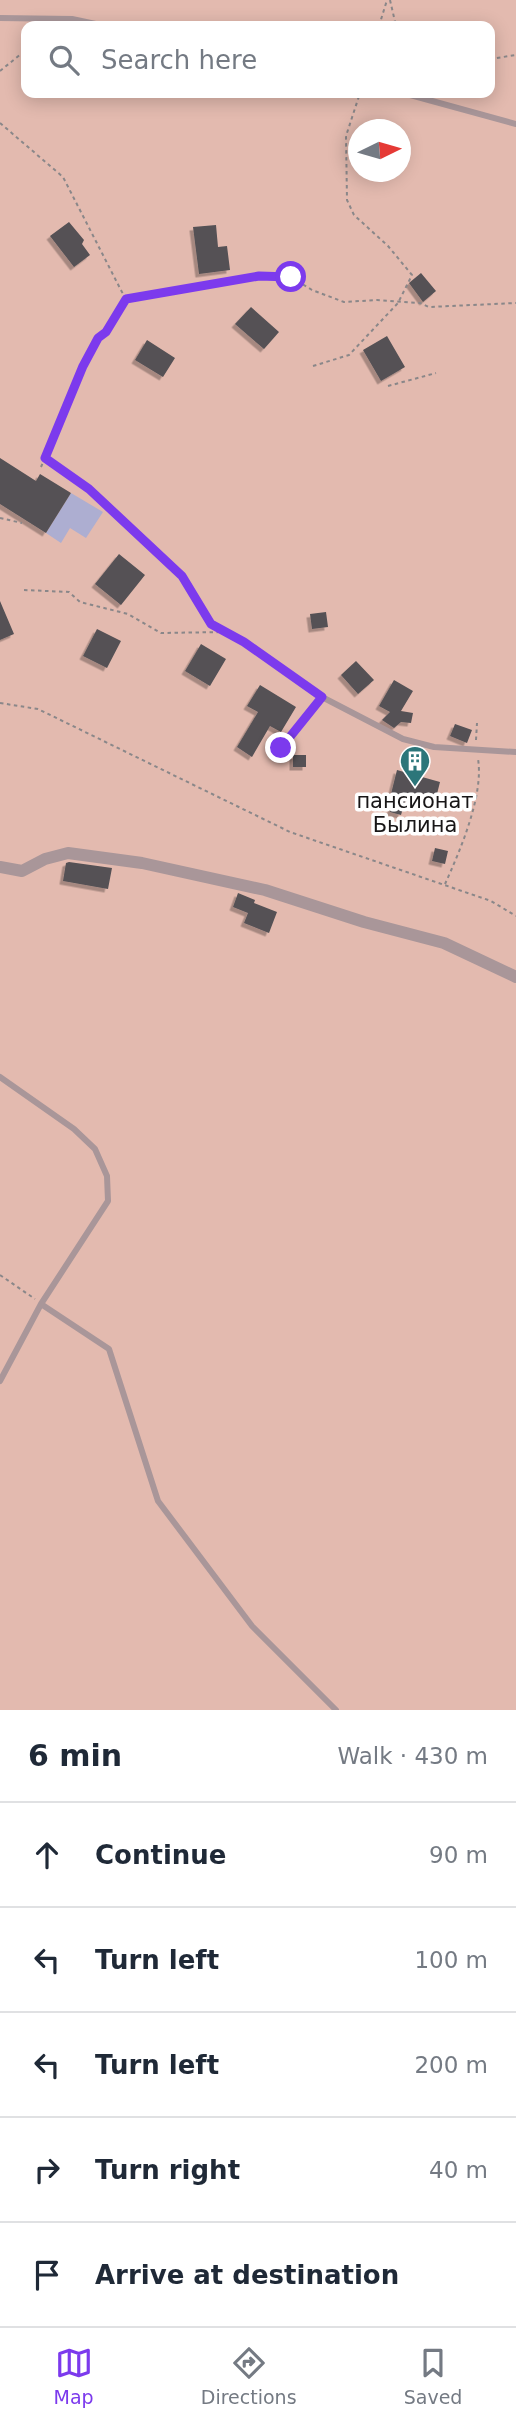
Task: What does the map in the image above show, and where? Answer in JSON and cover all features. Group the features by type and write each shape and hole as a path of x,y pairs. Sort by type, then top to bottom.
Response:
{"street":[{"path":"0,867 22,871 45,859 68,853 142,863 265,890 365,922 444,943 516,977"}],"lane":[{"path":"0,18 81,21"},
{"path":"421,98 516,124"},
{"path":"281,748 322,697 403,739 434,747 516,752"},
{"path":"0,1077 74,1129 95,1149 107,1176 108,1201 41,1304 0,1381"},
{"path":"41,1304 109,1349 158,1501 252,1626 336,1710"}],"path":[{"path":"381,21 389,0"},
{"path":"389,0 395,21"},
{"path":"0,71 21,54"},
{"path":"495,57 516,55"},
{"path":"313,366 349,355 398,303 412,275 388,246 354,215 347,200 346,136 358,98"},
{"path":"0,123 63,177 126,299"},
{"path":"41,467 83,366 98,338 106,332 126,299 259,276 291,277 312,290 344,302 377,300 420,303 429,307 516,303"},
{"path":"388,386 436,373"},
{"path":"45,458 89,489 182,576 211,624 299,679 322,697"},
{"path":"0,518 22,523"},
{"path":"24,590 69,592 80,602 128,614 161,633 226,632"},
{"path":"0,703 38,709 290,832 491,901 516,916"},
{"path":"444,885 454,864 471,811 480,772 476,750 477,723"},
{"path":"0,1275 41,1304"}],"shaded area":[{"path":"0,0 516,0 516,1710 0,1710"}],"water":[{"path":"71,493 103,512 86,538 70,528 61,543 46,533"}],"building":[{"path":"69,222 84,240 82,244 90,255 74,267 50,236"},
{"path":"216,225 218,247 227,246 230,270 199,274 193,227"},
{"path":"421,273 436,291 423,302 409,283"},
{"path":"251,307 279,332 264,349 235,324"},
{"path":"387,336 405,367 381,381 363,350"},
{"path":"147,340 175,358 163,377 135,360"},
{"path":"0,458 36,481 40,474 71,493 46,533 0,504"},
{"path":"119,554 145,575 121,605 95,584"},
{"path":"0,601 14,634 0,640"},
{"path":"326,612 328,627 312,629 310,614"},
{"path":"97,629 121,641 107,668 83,656"},
{"path":"201,644 226,659 210,686 185,671"},
{"path":"356,661 374,680 358,694 341,675"},
{"path":"394,680 413,691 401,711 413,713 411,723 401,722 394,728 382,720 390,712 379,706"},
{"path":"260,685 296,707 281,732 270,726 252,757 237,747 258,712 247,706"},
{"path":"455,724 472,730 467,743 450,736"},
{"path":"293,755 306,755 306,767 293,767"},
{"name":"пансионат Былина","path":"397,770 440,782 434,806 406,798 401,815 390,812 395,796 391,794"},
{"path":"435,848 448,851 445,864 432,861"},
{"path":"66,863 112,868 108,889 63,881"},
{"path":"238,893 277,912 269,933 244,923 248,913 233,907"}],"place":[{"name":"пансионат Былина","path":"415,788"}],"route":[{"path":"281,748 322,697 244,642 211,624 182,576 89,489 45,458 83,366 98,338 106,332 126,299 259,276 291,277"}]}
